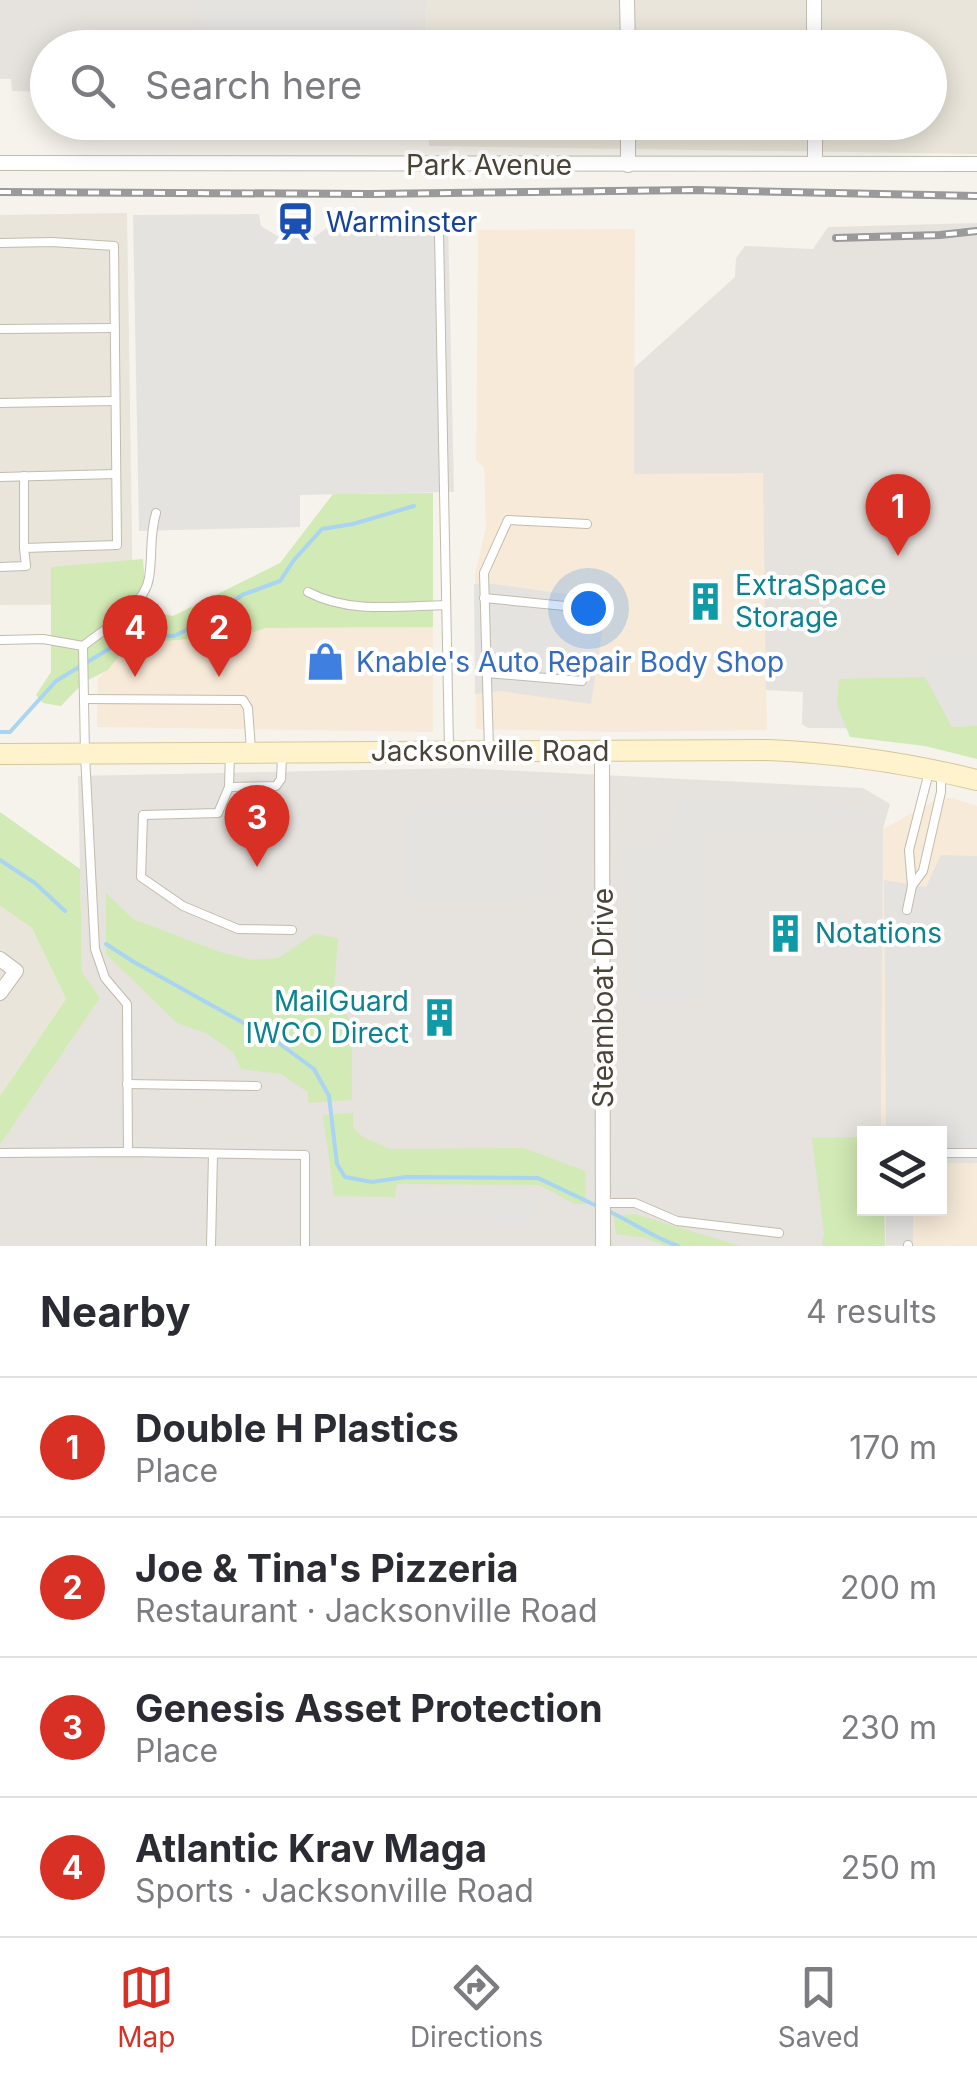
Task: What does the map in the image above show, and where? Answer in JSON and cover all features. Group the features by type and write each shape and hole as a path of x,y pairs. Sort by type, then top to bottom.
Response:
{"main road":[{"name":"Jacksonville Road","path":"0,754 768,750 836,753 977,780"}],"street":[{"path":"627,0 628,30"},
{"path":"814,0 814,30"},
{"path":"628,140 628,164"},
{"path":"815,140 815,163"},
{"name":"Park Avenue","path":"0,164 977,164"},
{"name":"Steamboat Drive","path":"602,751 602,1246"},
{"path":"0,959 16,971 0,992"}],"lane":[{"path":"439,232 449,751"},
{"path":"0,243 114,246 117,545 24,548"},
{"path":"0,329 114,328"},
{"path":"0,403 116,401"},
{"path":"0,477 116,474"},
{"path":"0,568 26,566 24,476"},
{"path":"0,640 43,639 83,646 138,602 147,589 150,534 156,513"},
{"path":"489,751 484,573 508,520 587,524"},
{"path":"308,592 349,606 446,605"},
{"path":"484,598 565,606"},
{"path":"83,646 95,949 106,978 127,1004 128,1152"},
{"path":"486,673 582,680"},
{"path":"84,700 243,700 248,708 240,753 218,813 143,815 141,877 183,906 238,929 292,930"},
{"path":"229,787 276,786 281,779 282,752"},
{"path":"907,910 912,886 909,850 936,771"},
{"path":"912,886 923,871 941,792 936,771"},
{"path":"128,1084 256,1086"},
{"path":"947,1153 977,1154"},
{"path":"0,1154 305,1155 306,1246"},
{"path":"211,1246 212,1154"},
{"path":"603,1203 635,1203 677,1222 778,1233"}],"shaded area":[{"path":"0,0 427,0 426,30 30,30 30,92 12,91 11,79 0,79"},
{"path":"143,0 402,0 402,30 197,30 198,1"},
{"path":"427,0 977,0 977,154 429,146 429,140 947,140 947,30 426,30"},
{"path":"127,213 133,604 0,605 0,215"},
{"path":"259,214 261,226 279,237 312,239 328,227 329,215 448,216 454,492 300,495 300,527 139,531 133,215"},
{"path":"977,223 977,729 808,728 802,724 803,692 766,690 763,473 634,474 634,368 735,277 736,258 745,246 813,249 828,227"},
{"path":"635,229 634,473 763,472 767,730 476,729 475,575 486,527 484,468 476,460 478,230"},
{"path":"474,584 607,600 591,704 500,691 475,694"},
{"path":"433,627 433,732 97,727 98,679 121,653 150,642 245,635 266,628"},
{"path":"977,651 977,726 952,727 925,677 924,652"},
{"path":"462,768 863,788 890,804 883,829 881,1126 857,1126 857,1216 884,1216 885,1246 0,1246 0,1145 100,998 82,972 78,776"},
{"path":"819,796 822,807 881,812 876,830 703,831 706,998 634,999 634,895 621,872 621,843 657,846 677,811 677,798"},
{"path":"940,798 977,806 977,1246 885,1246 884,1216 947,1216 947,1126 881,1126 883,829"},
{"path":"408,805 556,805 557,900 408,902"},
{"path":"941,855 977,856 977,1163 947,1163 947,1126 886,1126 884,880 926,887"},
{"path":"0,906 32,928 66,999 0,1096"},
{"path":"395,1197 534,1197 534,1223 495,1223 494,1229 395,1229"},
{"path":"886,1216 913,1216 913,1246 886,1245"}],"green space":[{"path":"433,493 433,627 266,628 245,635 150,642 121,653 108,670 84,682 61,706 43,703 36,695 51,672 51,567 143,559 147,610 173,616 280,563 333,494"},
{"path":"925,677 952,726 977,726 977,759 925,746 850,737 837,705 839,679"},
{"path":"0,812 80,869 82,972 100,998 0,1145 0,1096 66,999 32,928 0,906"},
{"path":"106,893 133,919 252,960 278,958 314,934 338,938 334,988 352,1027 352,1100 308,1103 308,1092 281,1074 241,1069 233,1052 206,1033 177,1023 106,954"},
{"path":"353,1113 353,1128 363,1137 391,1149 524,1148 585,1171 586,1204 575,1204 539,1185 397,1184 395,1197 334,1196 323,1115"},
{"path":"857,1137 857,1216 884,1216 885,1246 822,1246 824,1233 812,1138"},
{"path":"635,1214 740,1246 666,1246 616,1234 614,1216"}],"waterway":[{"path":"0,732 10,732 56,681 132,635 174,636 205,621 242,595 280,581 322,529 414,506"},
{"path":"0,860 35,883 65,911"},
{"path":"106,944 276,1041 314,1069 329,1096 337,1164 345,1177 372,1182 406,1177 538,1178 597,1206"},
{"path":"606,1210 678,1246"}],"railway":[{"path":"0,192 370,194 695,190 977,196"},
{"path":"836,238 977,231"}],"place":[{"name":"Warminster","path":"296,222"},
{"name":"Double H Plastics","path":"898,556"},
{"name":"ExtraSpace Storage","path":"705,601"},
{"name":"Knable's Auto Repair Body Shop","path":"326,662"},
{"name":"Atlantic Krav Maga","path":"135,677"},
{"name":"Joe & Tina's Pizzeria","path":"219,677"},
{"name":"Genesis Asset Protection","path":"257,867"},
{"name":"Notations","path":"785,933"},
{"name":"MailGuard IWCO Direct","path":"439,1017"}]}
